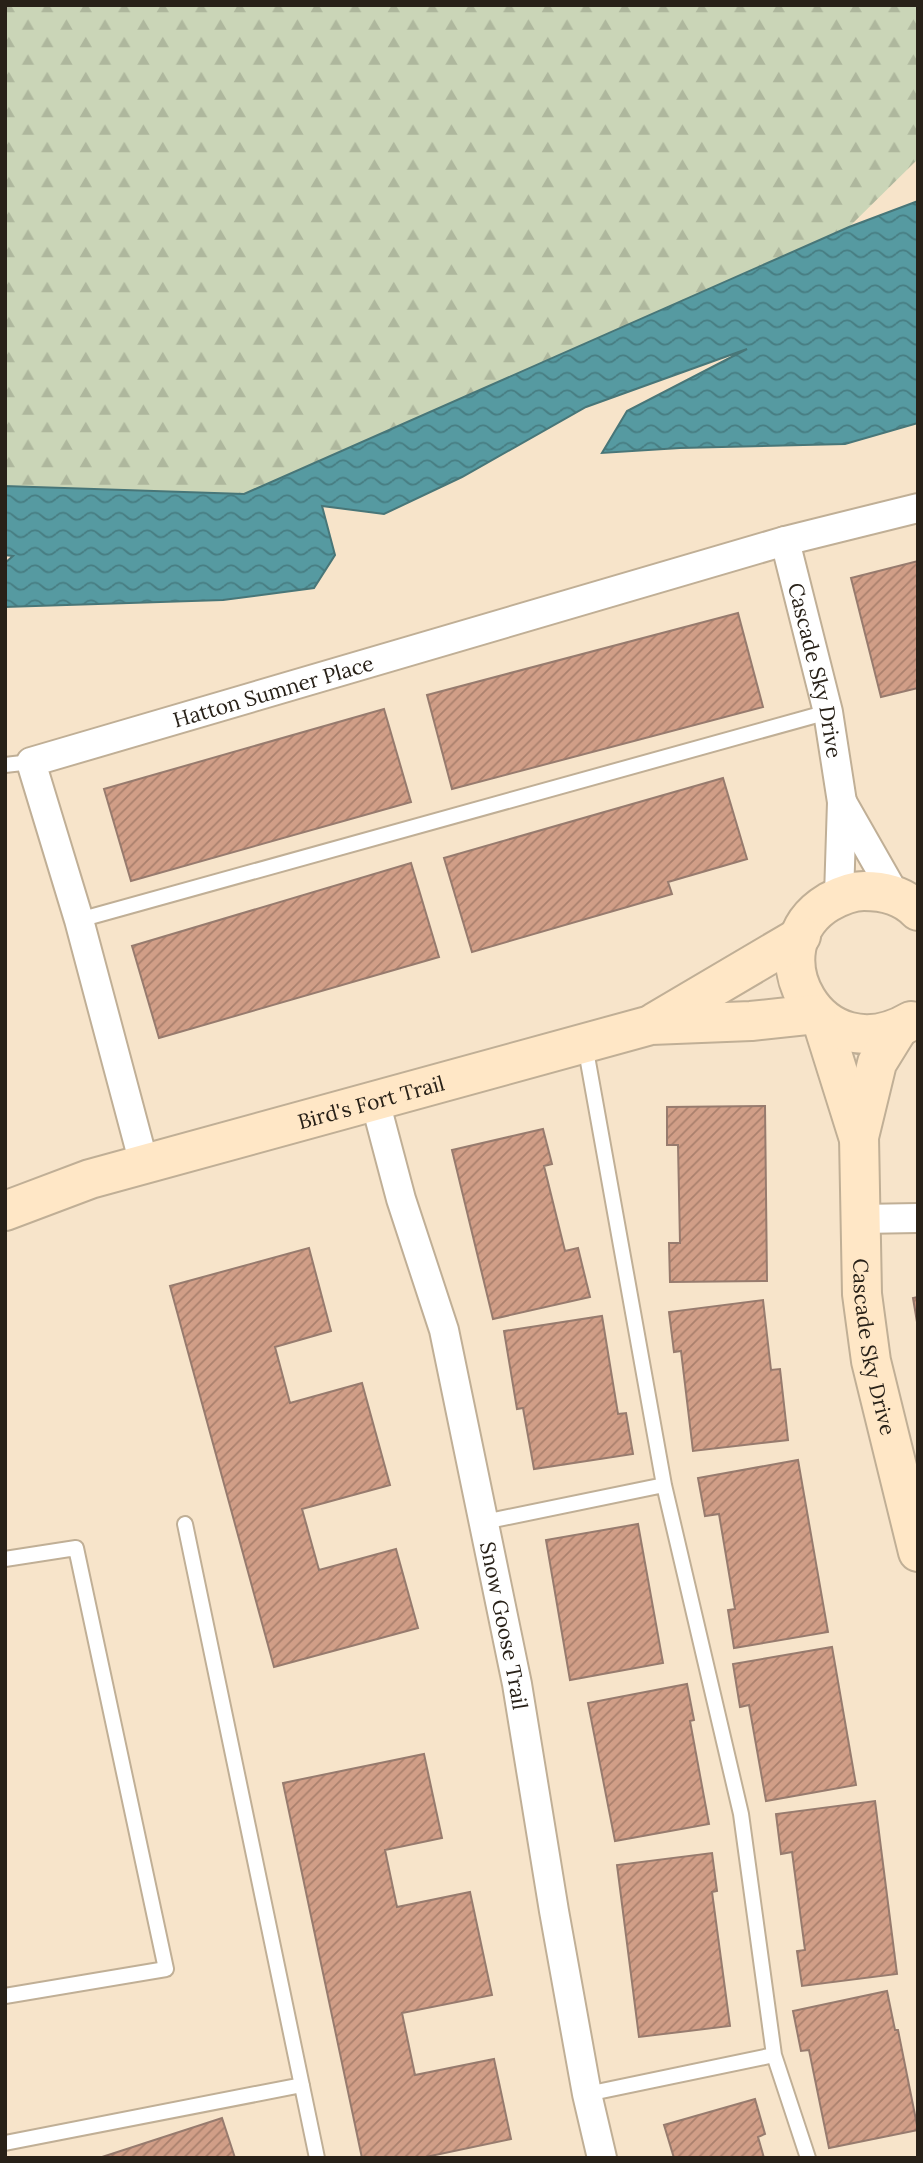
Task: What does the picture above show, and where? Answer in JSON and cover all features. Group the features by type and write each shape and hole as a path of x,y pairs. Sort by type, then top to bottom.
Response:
{"street":[{"name":"Hatton Sumner Place","path":"144,1164 79,920 18,764 785,541 918,508"},
{"name":"Cascade Sky Drive","path":"785,541 828,712 842,802 839,896"},
{"name":"Cascade Sky Drive","path":"842,802 911,905"},
{"path":"801,936 810,919 823,906 839,896 857,891 876,891 911,905"},
{"name":"Cascade Sky Drive","path":"801,936 795,956 797,977 804,997 819,1016 859,1137"},
{"name":"Bird's Fort Trail","path":"650,1025 801,936"},
{"path":"819,1016 838,1029 858,1034 878,1034 908,1022"},
{"name":"Bird's Fort Trail","path":"5,1211 90,1179 650,1025 819,1016"},
{"name":"Cascade Sky Drive","path":"908,1022 877,1063 859,1137 860,1219 862,1294 871,1361 918,1552"},
{"name":"Snow Goose Trail","path":"375,1101 401,1199 444,1330 517,1684 587,2094 602,2158"},
{"name":"Bird's Fort Trail","path":"5,1184 90,1179"},
{"path":"860,1219 918,1218"}],"lane":[{"path":"79,920 828,712"},
{"path":"584,1044 664,1485 741,1814 774,2055 808,2158"},
{"path":"484,1522 664,1485"},
{"path":"185,1524 317,2158"},
{"path":"5,1559 76,1548 166,1969 5,1996"},
{"path":"587,2094 774,2055"},
{"path":"5,2143 302,2085"}],"green space":[{"path":"5,5 918,5 918,159 849,227 503,387 244,494 5,486"}],"water":[{"path":"918,201 918,423 845,444 680,448 602,453 627,411 747,349 586,407 462,477 384,514 322,506 335,555 314,588 223,600 5,607 5,563 13,556 5,555 5,486 244,494 849,227"}],"building":[{"path":"918,561 918,688 881,697 851,578"},
{"path":"738,613 763,707 452,789 427,695"},
{"path":"384,709 411,802 131,881 104,789"},
{"path":"723,778 747,859 668,882 672,894 472,952 444,858"},
{"path":"411,863 439,957 159,1038 132,946"},
{"path":"765,1106 767,1281 670,1282 669,1243 680,1243 678,1145 667,1145 667,1107"},
{"path":"543,1129 552,1164 544,1166 565,1251 578,1248 590,1297 493,1319 452,1150"},
{"path":"309,1248 331,1331 275,1347 290,1403 362,1383 390,1485 302,1509 319,1570 396,1549 418,1628 274,1667 170,1286"},
{"path":"918,1297 918,1322 917,1322 913,1298"},
{"path":"763,1300 771,1370 780,1369 788,1440 693,1451 681,1351 674,1352 669,1312"},
{"path":"602,1316 618,1414 626,1413 633,1454 534,1469 523,1408 517,1409 504,1331"},
{"path":"798,1460 828,1632 734,1648 728,1610 735,1609 719,1514 705,1516 698,1478"},
{"path":"638,1524 663,1663 570,1680 546,1540"},
{"path":"832,1647 856,1785 766,1801 749,1705 740,1707 733,1664"},
{"path":"687,1684 694,1720 690,1721 709,1824 615,1841 588,1703"},
{"path":"424,1754 442,1838 385,1850 397,1907 470,1892 492,1995 402,2013 415,2075 494,2059 511,2139 421,2158 362,2158 283,1783"},
{"path":"875,1801 897,1974 802,1986 797,1951 805,1950 792,1852 781,1854 776,1814"},
{"path":"712,1853 717,1891 712,1892 730,2026 639,2037 617,1865"},
{"path":"887,1991 895,2030 898,2030 918,2130 829,2148 809,2050 801,2051 793,2011"},
{"path":"755,2099 765,2134 758,2137 764,2158 674,2158 664,2125"},
{"path":"222,2118 235,2158 99,2158"}]}
